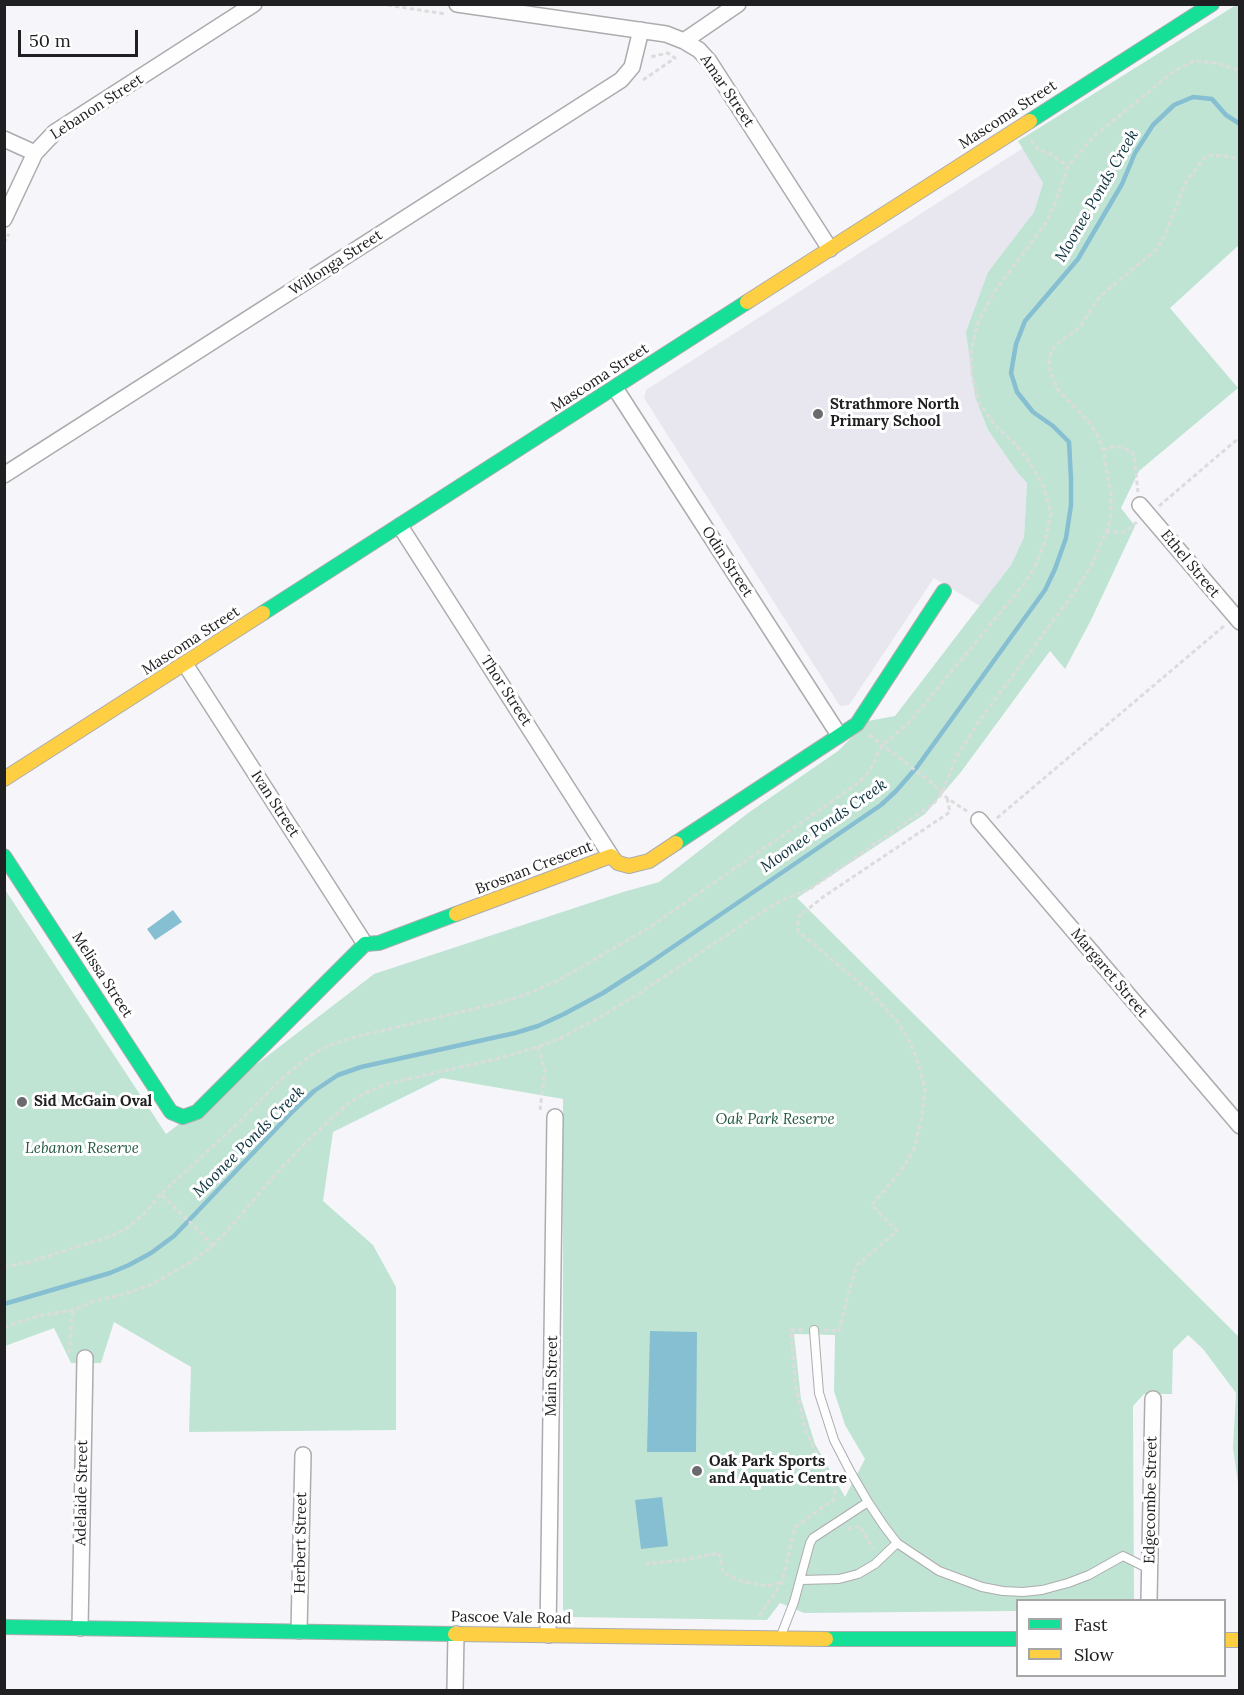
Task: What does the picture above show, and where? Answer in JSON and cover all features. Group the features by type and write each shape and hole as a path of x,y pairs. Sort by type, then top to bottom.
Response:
{"main road":[{"name":"Mascoma Street","path":"4,779 1212,4"},
{"name":"Brosnan Crescent","path":"365,944 379,943 611,856 618,863 629,866 649,861 857,724 944,591"},
{"name":"Melissa Street","path":"4,856 171,1112 183,1117 197,1112 365,944"},
{"name":"Pascoe Vale Road","path":"4,1627 780,1639 1016,1639"}],"street":[{"name":"Lebanon Street","path":"7,226 35,153 55,132 254,4"},
{"path":"684,41 738,4"},
{"name":"Amar Street","path":"454,9 666,34 699,50 709,61 830,249"},
{"name":"Willonga Street","path":"4,476 621,80 632,67 641,30"},
{"path":"4,139 35,153"},
{"name":"Odin Street","path":"615,388 839,735"},
{"name":"Ethel Street","path":"1144,510 1239,622"},
{"name":"Thor Street","path":"400,526 611,856"},
{"name":"Ivan Street","path":"185,664 365,944"},
{"name":"Margaret Street","path":"983,824 1239,1126"},
{"name":"Main Street","path":"548,1635 555,1117"},
{"name":"Adelaide Street","path":"80,1628 85,1358"},
{"name":"Edgecombe Street","path":"1149,1599 1153,1399"},
{"name":"Herbert Street","path":"298,1631 303,1455"},
{"path":"455,1690 456,1634"}],"lane":[{"path":"814,1330 819,1394 827,1422 850,1471 868,1502 897,1543 939,1570 982,1587 1003,1590 1023,1592 1042,1590 1068,1583 1089,1575 1123,1556 1149,1569"},
{"path":"780,1639 813,1538 868,1502"},
{"path":"801,1580 839,1579 858,1574 875,1564 897,1543"}],"path":[{"path":"380,4 454,9"},
{"path":"1022,126 1038,149 1068,166"},
{"path":"4,1327 125,1294 150,1285 191,1262 227,1231 305,1143 350,1102 367,1092 394,1082 448,1071 538,1047 561,1038 600,1017 782,900 810,889 934,803 942,793 956,758 977,724 1090,568 1106,532 1111,514 1112,495 1103,450 1089,422 1058,390 1050,371 1051,352 1054,346 1080,327 1100,296 1156,250 1166,235 1186,182 1203,159 1212,155 1239,159"},
{"path":"4,243 7,226"},
{"path":"1106,532 1125,532 1144,510 1239,437"},
{"path":"1103,450 1115,446 1131,451 1134,456 1144,510"},
{"path":"857,724 932,783 947,798 983,824 1224,626"},
{"path":"759,1616 782,1582 795,1527 834,1499 836,1491 805,1430 795,1381 791,1330 839,1331 857,1265 897,1231 872,1205 903,1168 915,1147 925,1089 918,1062 908,1038 897,1021 869,991 798,931 798,918 823,897 950,812 947,798"},
{"path":"538,1047 545,1071 540,1110"},
{"path":"4,1267 66,1251 111,1236 126,1229 146,1212 161,1194"},
{"path":"167,1200 212,1246"},
{"path":"69,1354 73,1310"},
{"path":"834,1499 850,1529 860,1526 874,1549 866,1555 875,1564"},
{"path":"645,1564 719,1553 723,1574 744,1582 768,1586 782,1582"}],"shaded area":[{"name":"Strathmore North Primary School","path":"1023,148 1043,183 1034,212 988,272 975,397 988,430 1027,483 1024,537 1011,565 980,606 934,578 849,705 840,706 644,398 646,390"}],"green space":[{"path":"1239,5 1239,245 1170,308 1238,388 1139,471 1121,508 1135,526 1091,620 1065,669 1050,651 961,772 925,814 797,898 1239,1337 1239,1490 1233,1448 1236,1393 1203,1349 1188,1335 1173,1350 1172,1394 1144,1394 1133,1406 1134,1599 1016,1599 1016,1611 804,1613 780,1603 767,1620 568,1617 563,1609 563,1099 442,1078 333,1132 323,1201 373,1245 396,1287 396,1430 189,1432 191,1367 114,1322 101,1363 71,1363 54,1328 5,1346 4,888 166,1134 374,974 659,882 748,813 838,751 868,721 895,716 1011,565 1024,537 1027,483 988,430 975,397 966,332 988,272 1034,212 1043,183 1018,141","holes":["794,1334 835,1335 834,1391 845,1425 865,1459 845,1497 815,1444 801,1399"]}],"water":[{"path":"173,910 182,922 155,940 147,929"},
{"path":"650,1331 697,1332 696,1452 647,1452"},
{"path":"662,1497 668,1546 641,1549 635,1500"}],"waterway":[{"name":"Moonee Ponds Creek","path":"4,1304 110,1273 151,1253 174,1236 314,1091 338,1075 361,1067 515,1033 564,1014 603,993 645,966 881,805 896,791 917,767 1045,590 1066,538 1071,505 1069,442 1053,426 1033,412 1017,392 1011,373 1016,344 1025,321 1078,259 1122,184 1135,153 1153,125 1174,105 1193,97 1212,99 1226,115 1240,124"}],"traffic: fast":[{"path":"1030,121 1212,4"},
{"path":"263,613 747,302"},
{"path":"676,843 857,724 944,591"},
{"path":"4,856 171,1112 183,1117 197,1112 365,944 379,943 456,914"},
{"path":"4,1627 455,1634"},
{"path":"826,1639 1016,1639"}],"traffic: slow":[{"path":"747,302 1030,121"},
{"path":"4,779 263,613"},
{"path":"456,914 611,856 618,863 629,866 649,861 676,843"},
{"path":"455,1634 826,1639"},
{"path":"1226,1640 1240,1640"}],"place":[{"name":"Strathmore North Primary School","path":"818,414"},
{"name":"Sid McGain Oval","path":"22,1102"},
{"name":"Oak Park Sports and Aquatic Centre","path":"697,1471"}],"park label":[{"name":"Oak Park Reserve","path":"775,1120"},
{"name":"Lebanon Reserve","path":"82,1149"}]}
